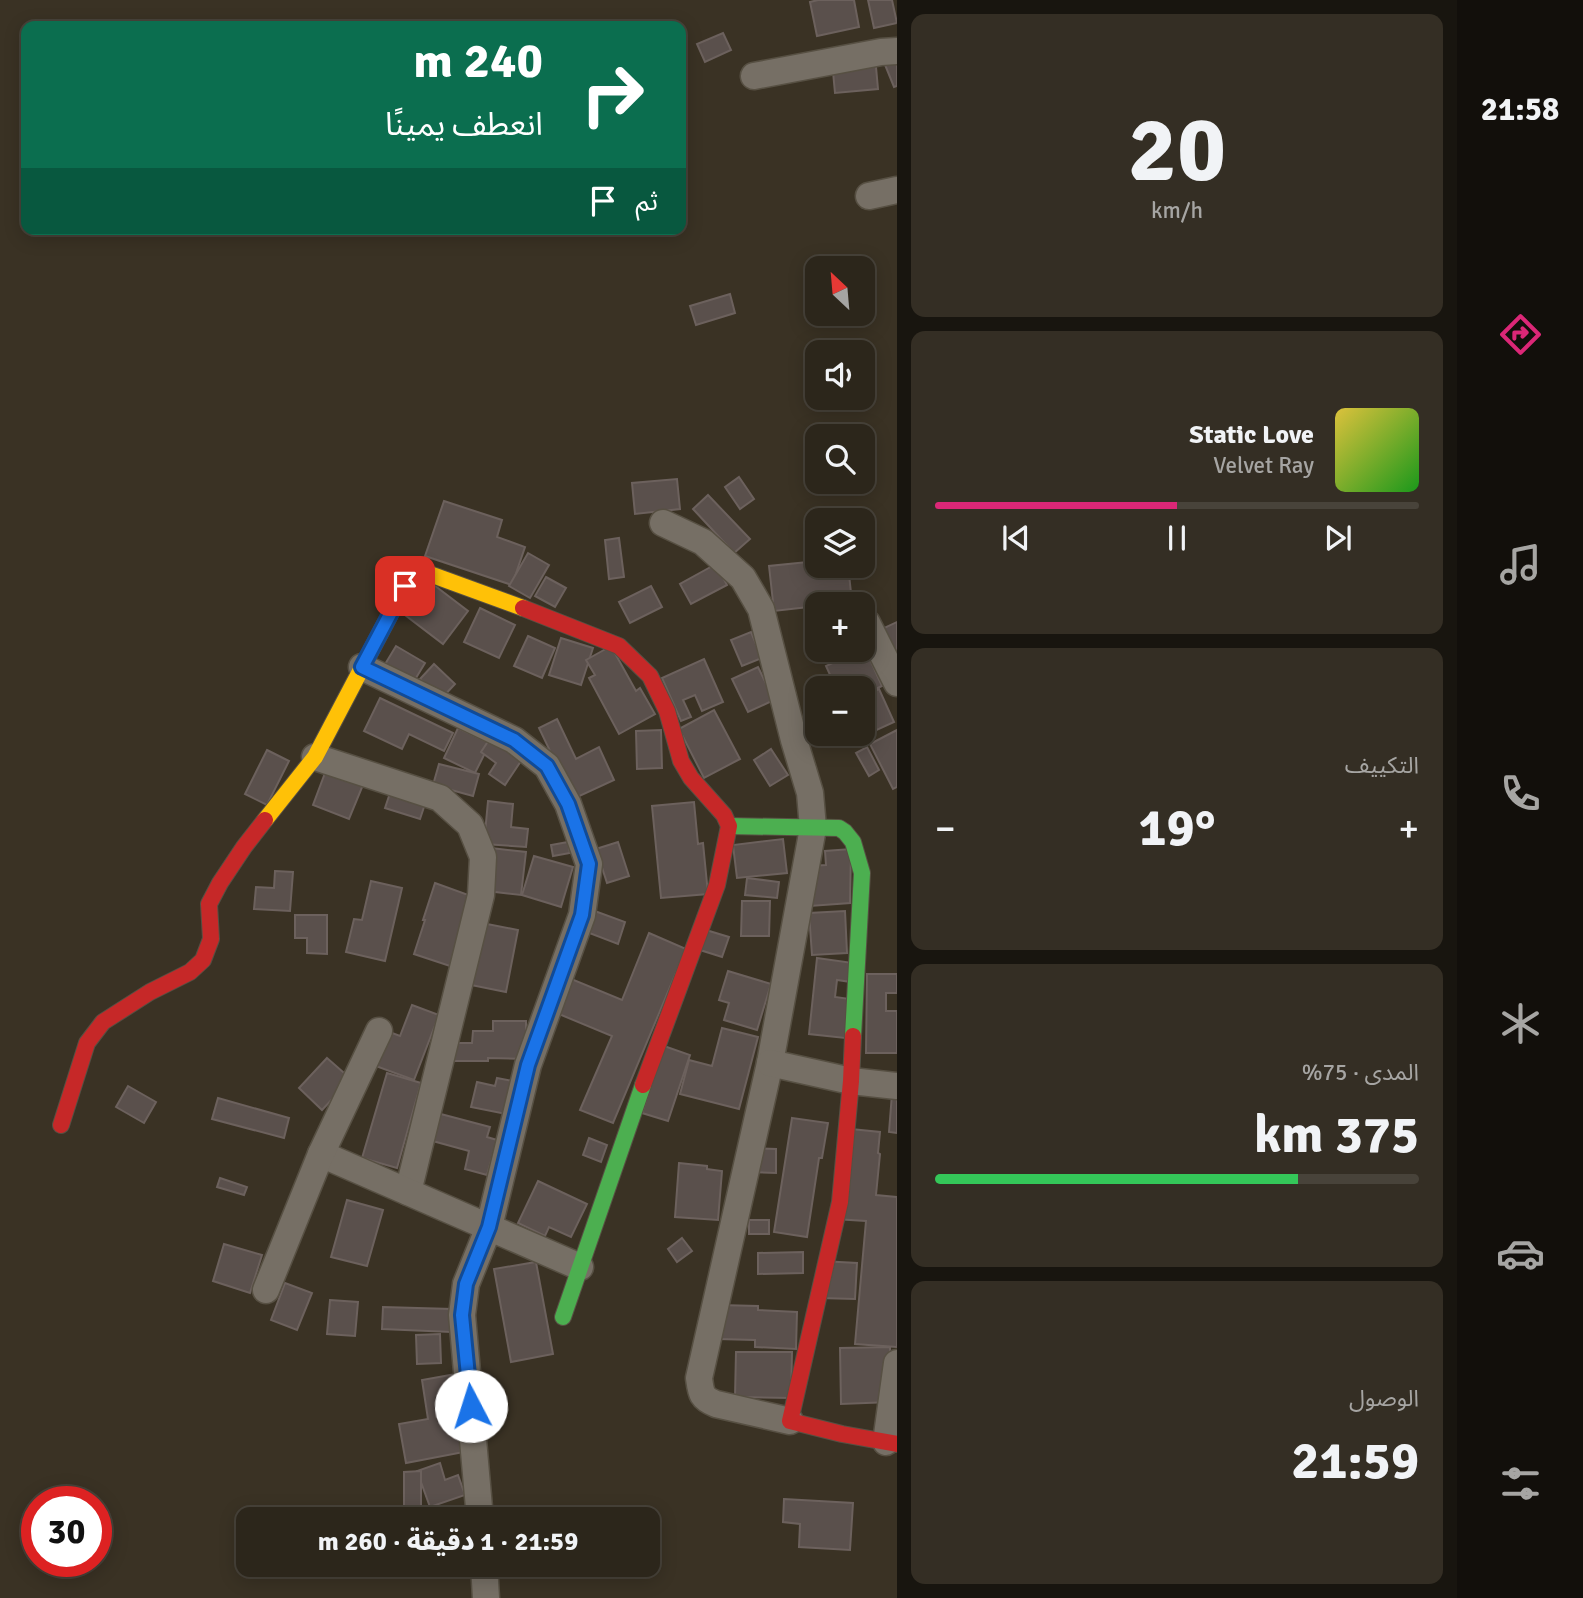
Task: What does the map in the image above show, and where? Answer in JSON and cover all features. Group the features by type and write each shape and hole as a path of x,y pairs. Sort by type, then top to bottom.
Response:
{"street":[{"path":"754,76 897,51"},
{"path":"869,196 897,190"},
{"path":"663,523 703,542 743,578 761,610 810,793 813,828 770,1063 699,1378 700,1391 706,1400 716,1404 892,1443 897,1363"},
{"path":"61,1125 87,1043 103,1022 150,992 190,972 203,960 211,939 209,904 219,883 315,757 405,586 427,573 554,619 619,646 650,676 667,711 681,761 691,778 724,815 729,826 717,885 635,1107 563,1317"},
{"path":"875,639 897,683"},
{"path":"362,667 514,740 547,766 568,804 589,864 582,915 528,1065 489,1227 466,1284 462,1315 479,1507"},
{"path":"315,757 440,798 470,825 483,857 481,895 408,1192"},
{"path":"729,826 839,828 855,842 862,873 851,1081 840,1202 790,1421"},
{"path":"266,1290 321,1154 379,1031"},
{"path":"770,1063 851,1081 897,1086"},
{"path":"321,1154 580,1267"},
{"path":"485,1577 486,1598"}],"building":[{"path":"854,0 859,27 817,36 810,2"},
{"path":"868,0 892,0 897,23 874,28"},
{"path":"723,33 731,50 705,62 697,44"},
{"path":"897,43 897,86 894,87 879,50"},
{"path":"875,56 878,89 835,93 832,61"},
{"path":"730,294 735,313 696,325 690,306"},
{"path":"739,477 754,499 740,509 725,487"},
{"path":"677,479 680,509 635,514 632,483"},
{"path":"708,495 750,539 734,553 693,509"},
{"path":"444,501 502,520 497,537 525,547 512,585 425,556"},
{"path":"619,538 624,577 609,579 605,540"},
{"path":"528,553 549,565 530,598 509,586"},
{"path":"805,562 805,578 849,578 851,592 805,592 805,607 774,611 769,566"},
{"path":"716,564 727,585 691,604 680,584"},
{"path":"546,577 566,588 555,607 535,596"},
{"path":"430,582 468,611 443,644 405,615"},
{"path":"651,586 662,607 630,623 619,602"},
{"path":"480,608 515,625 499,658 464,642"},
{"path":"897,622 897,662 882,629"},
{"path":"751,632 762,658 742,666 731,640"},
{"path":"528,636 555,648 542,678 514,666"},
{"path":"561,638 593,648 581,685 549,675"},
{"path":"396,646 425,663 413,683 384,666"},
{"path":"611,646 636,691 640,688 655,714 619,734 589,678 595,675 586,660"},
{"path":"704,659 723,702 702,711 695,695 683,700 691,717 681,721 662,678"},
{"path":"835,662 871,662 882,686 875,689 875,676 831,676 826,666"},
{"path":"434,664 455,684 441,699 420,679"},
{"path":"758,667 774,700 748,712 732,679"},
{"path":"879,689 894,722 875,731 875,691"},
{"path":"380,698 453,733 444,751 409,734 402,749 364,731"},
{"path":"714,710 740,759 704,778 679,729"},
{"path":"557,719 576,759 599,747 614,780 573,799 539,728"},
{"path":"458,728 490,743 475,773 444,758"},
{"path":"661,730 662,768 637,769 636,731"},
{"path":"897,730 897,787 893,789 871,746 875,746 875,741"},
{"path":"491,737 523,758 505,785 489,774 496,763 481,752"},
{"path":"867,747 879,770 869,776 856,753"},
{"path":"771,749 788,775 770,786 754,760"},
{"path":"267,750 289,761 267,805 245,794"},
{"path":"439,764 479,774 473,796 433,785"},
{"path":"328,765 365,780 349,819 313,805"},
{"path":"392,787 427,798 420,819 385,808"},
{"path":"488,801 513,804 511,827 528,829 526,847 484,844"},
{"path":"694,802 698,844 703,843 708,894 661,898 652,806"},
{"path":"783,839 787,873 737,878 733,845"},
{"path":"568,842 570,853 553,856 551,845"},
{"path":"618,842 629,876 607,883 596,849"},
{"path":"491,848 526,852 521,895 487,891"},
{"path":"851,849 850,903 810,906 807,866 826,865 825,851"},
{"path":"534,856 573,867 561,907 522,895"},
{"path":"275,871 293,872 290,911 254,909 256,887 274,888"},
{"path":"747,878 779,882 777,898 745,895"},
{"path":"371,881 402,888 385,961 346,952 354,919 362,920"},
{"path":"435,883 474,897 450,966 414,954"},
{"path":"742,901 770,901 769,936 741,936"},
{"path":"592,910 625,922 618,944 584,931"},
{"path":"845,911 847,953 812,955 809,913"},
{"path":"295,915 327,915 327,954 307,953 307,938 295,938"},
{"path":"482,923 518,930 506,992 471,985"},
{"path":"706,930 729,937 722,957 700,950"},
{"path":"649,933 686,949 613,1123 580,1110 612,1036 554,1012 569,978 622,1000"},
{"path":"817,958 853,963 851,982 837,980 835,997 850,999 845,1038 809,1034"},
{"path":"728,971 771,984 757,1030 724,1020 729,1003 719,1000"},
{"path":"867,974 897,974 897,993 886,993 886,1011 897,1011 897,1053 866,1053"},
{"path":"412,1005 439,1015 414,1080 373,1065 387,1031 400,1036"},
{"path":"493,1021 526,1021 526,1059 449,1061 449,1043 472,1043 473,1031 493,1031"},
{"path":"722,1028 758,1037 739,1109 680,1094 689,1060 712,1066"},
{"path":"664,1046 690,1055 668,1121 642,1113"},
{"path":"327,1058 351,1079 322,1110 299,1088"},
{"path":"387,1073 421,1083 397,1168 362,1158"},
{"path":"497,1078 518,1082 511,1115 471,1107 477,1082 495,1086"},
{"path":"893,1081 897,1082 897,1133 889,1132"},
{"path":"128,1086 156,1102 144,1123 116,1107"},
{"path":"218,1098 289,1118 284,1138 212,1119"},
{"path":"437,1113 490,1127 487,1137 497,1140 487,1175 465,1169 469,1151 429,1140"},
{"path":"792,1118 828,1123 822,1158 819,1158 807,1237 774,1232"},
{"path":"851,1129 880,1132 876,1195 897,1197 897,1347 855,1344 866,1221 835,1219"},
{"path":"589,1138 607,1145 601,1162 583,1155"},
{"path":"749,1148 776,1149 776,1173 748,1172"},
{"path":"679,1163 707,1166 707,1169 722,1171 718,1220 675,1217"},
{"path":"220,1178 247,1187 244,1195 217,1187"},
{"path":"538,1181 587,1204 571,1237 549,1227 545,1236 518,1223"},
{"path":"347,1200 383,1210 367,1266 331,1257"},
{"path":"749,1220 769,1220 769,1234 749,1234"},
{"path":"682,1238 692,1251 677,1262 668,1249"},
{"path":"224,1244 262,1255 250,1293 213,1281"},
{"path":"803,1252 803,1273 758,1274 758,1253"},
{"path":"821,1261 857,1263 855,1299 819,1298"},
{"path":"536,1262 553,1354 511,1362 494,1269"},
{"path":"285,1283 312,1293 297,1330 271,1320"},
{"path":"330,1300 358,1302 355,1336 327,1334"},
{"path":"719,1305 758,1306 758,1310 797,1312 796,1349 755,1347 755,1340 718,1339"},
{"path":"383,1307 452,1309 451,1332 382,1329"},
{"path":"440,1334 441,1363 417,1364 416,1335"},
{"path":"890,1347 891,1402 841,1404 840,1348"},
{"path":"736,1352 792,1352 791,1398 735,1397"},
{"path":"456,1374 469,1451 406,1463 399,1424 428,1419 422,1380"},
{"path":"440,1463 445,1480 458,1475 465,1495 430,1507 417,1471"},
{"path":"421,1471 421,1507 404,1507 404,1472"},
{"path":"784,1499 853,1503 850,1550 799,1547 800,1524 783,1522"}],"traffic: fast":[{"path":"729,826 839,828 853,842 862,873 853,1036"},
{"path":"563,1317 643,1085"}],"traffic: slow":[{"path":"265,820 315,757 405,586 427,573 523,608"}],"traffic: jam":[{"path":"523,608 619,646 650,676 667,711 681,761 691,778 724,815 729,826 717,885 643,1085"},
{"path":"61,1125 87,1043 103,1022 150,992 190,972 203,960 211,939 209,904 220,883 265,820"},
{"path":"853,1036 840,1202 790,1421 897,1444"}],"route":[{"path":"405,586 362,667 514,740 547,766 568,804 589,864 582,915 528,1065 489,1227 466,1284 462,1315 471,1406"}]}
